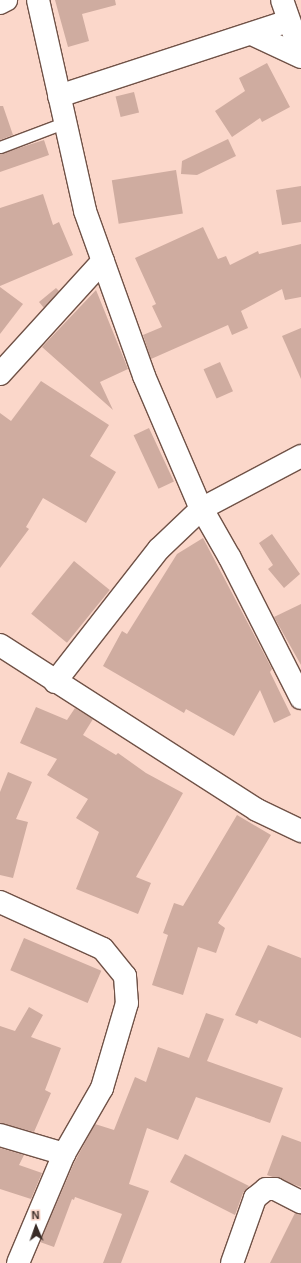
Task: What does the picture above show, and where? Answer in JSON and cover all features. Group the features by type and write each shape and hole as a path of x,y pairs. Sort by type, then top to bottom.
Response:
{"street":[{"path":"0,3 6,0"},
{"path":"38,0 85,211 144,376 201,508 230,558 301,698"},
{"path":"282,0 288,22 301,54"},
{"path":"59,96 254,35 288,22"},
{"path":"254,35 301,57"},
{"path":"0,374 103,261"},
{"path":"55,682 158,549 201,508 301,456"},
{"path":"0,645 55,682 257,810 301,831"},
{"path":"0,902 102,949 125,976 127,1003 102,1088 64,1154 18,1263"},
{"path":"0,1135 64,1154"},
{"path":"232,1263 256,1198 266,1189 275,1189 301,1202"}],"lane":[{"path":"0,147 66,122"}],"building":[{"path":"55,0 115,0 116,5 82,14 89,41 68,47"},
{"path":"267,63 290,107 262,122 260,118 232,137 215,111 245,91 239,78"},
{"path":"134,92 139,112 121,117 116,97"},
{"path":"0,106 3,106 13,135 0,140"},
{"path":"228,139 236,156 197,175 181,174 182,161"},
{"path":"44,140 49,155 0,172 0,154"},
{"path":"176,170 183,213 119,224 112,180"},
{"path":"301,186 301,222 282,225 276,190"},
{"path":"43,194 53,225 59,222 73,255 0,286 0,208"},
{"path":"203,227 218,259 226,256 230,265 258,251 259,254 301,244 301,297 285,300 282,289 241,311 248,328 232,335 228,325 151,359 143,335 162,327 152,306 156,304 135,258"},
{"path":"0,287 23,304 0,334"},
{"path":"56,288 59,291 44,308 39,302"},
{"path":"96,290 128,369 100,382 113,410 42,347"},
{"path":"301,328 301,379 282,336"},
{"path":"220,362 233,391 217,399 204,369"},
{"path":"41,381 109,425 90,456 116,472 86,523 43,498 26,527 29,529 0,568 0,413 11,421"},
{"path":"149,428 174,481 159,489 134,435"},
{"path":"272,534 300,574 284,588 268,569 273,565 259,543"},
{"path":"203,538 272,669 270,672 291,715 274,723 260,690 234,736 186,709 184,713 103,666 122,631 127,634 177,554"},
{"path":"74,561 110,590 67,643 31,614"},
{"path":"301,604 301,665 274,617"},
{"path":"36,707 67,720 75,708 93,719 83,735 116,755 118,753 146,773 183,793 136,877 151,883 138,914 76,889 99,832 76,818 88,799 47,775 57,759 20,743"},
{"path":"8,772 32,782 16,819 28,822 13,878 0,875 0,792"},
{"path":"237,815 271,835 218,923 225,928 216,953 198,947 183,995 152,985 168,935 163,933 174,903 183,906"},
{"path":"24,938 101,971 88,1003 10,970"},
{"path":"268,945 301,958 301,1038 259,1020 257,1024 235,1015"},
{"path":"29,1007 43,1015 31,1037 61,1048 45,1090 51,1093 34,1132 0,1123 0,1026 15,1031"},
{"path":"206,1013 224,1019 207,1061 283,1088 270,1123 196,1097 178,1140 147,1128 129,1184 149,1191 121,1263 103,1263 122,1214 75,1197 74,1200 72,1199 54,1247 40,1242 74,1163 95,1124 114,1130 135,1077 146,1082 158,1047 189,1058"},
{"path":"282,1135 301,1142 301,1187 267,1175"},
{"path":"0,1148 24,1155 19,1165 42,1173 31,1199 0,1189"},
{"path":"185,1154 249,1186 243,1193 235,1215 170,1182"},
{"path":"295,1213 301,1214 301,1263 270,1263"}]}
